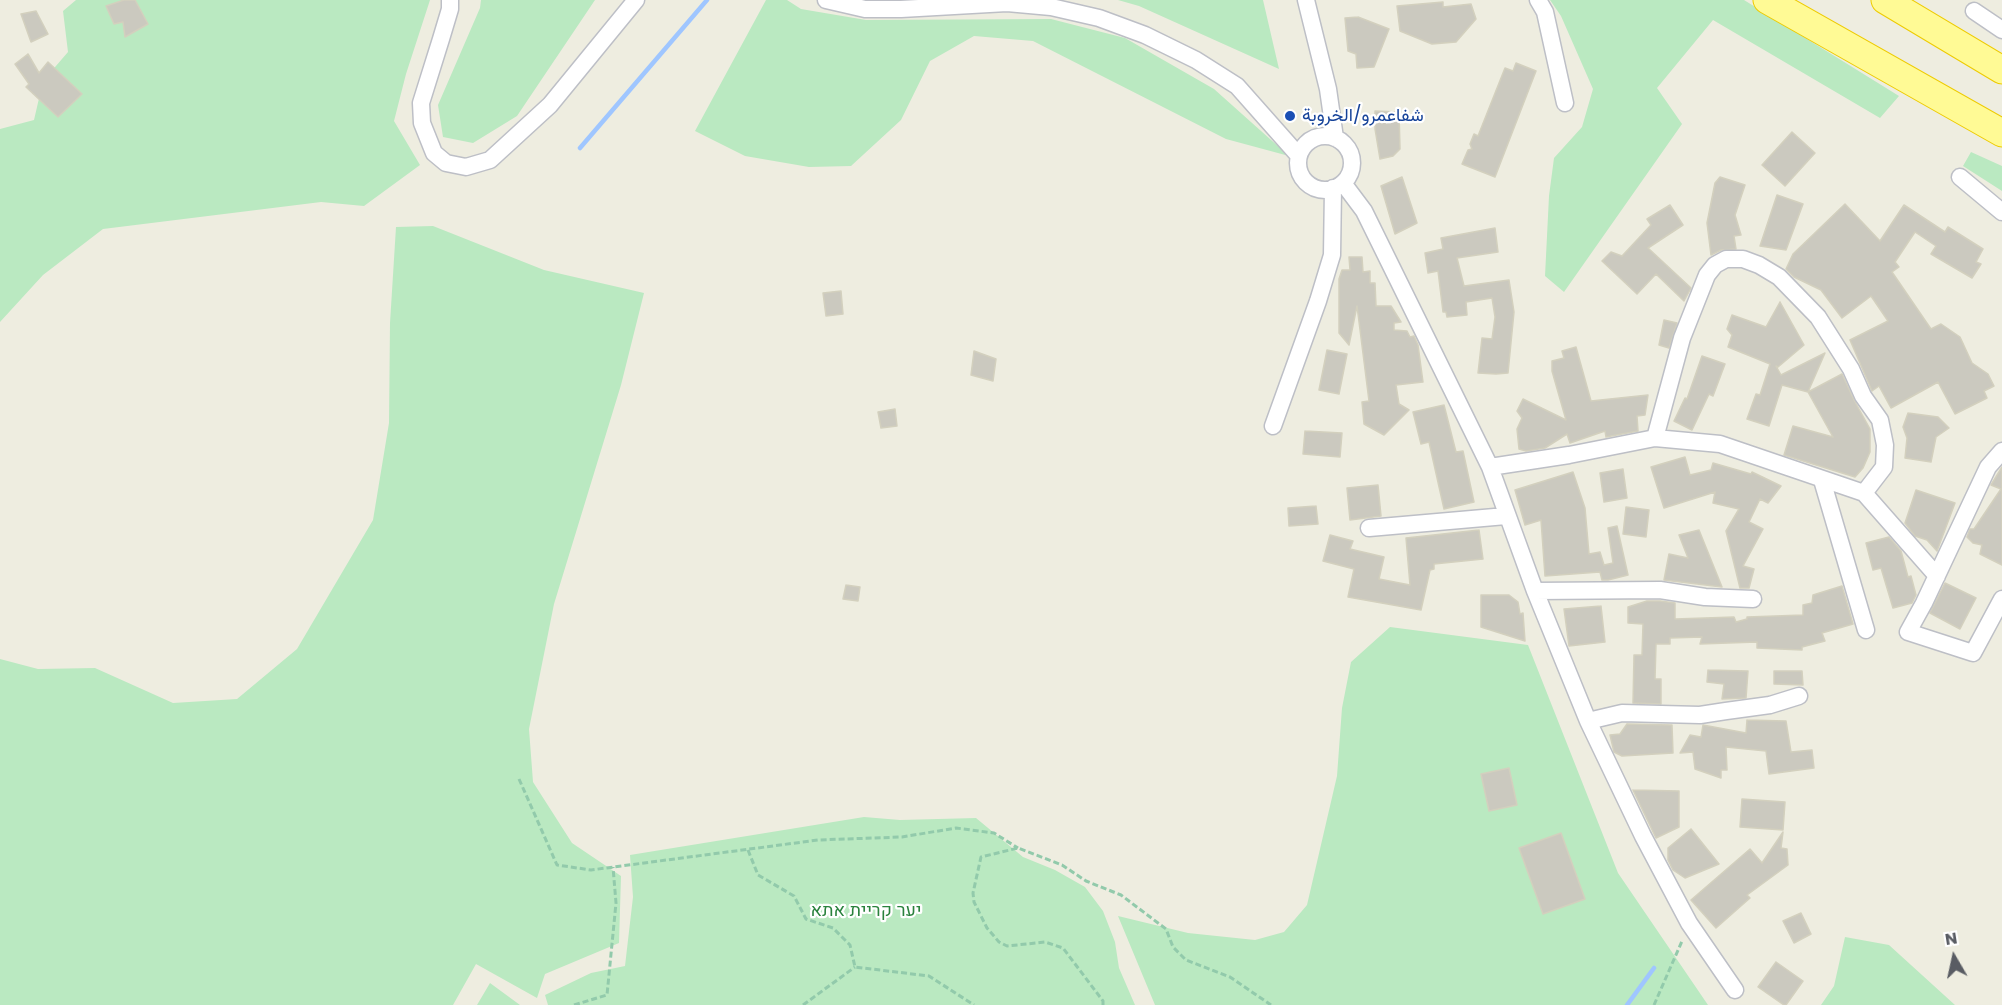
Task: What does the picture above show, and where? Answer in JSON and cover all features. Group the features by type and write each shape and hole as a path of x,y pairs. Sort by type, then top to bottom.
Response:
{"highway":[{"path":"1767,0 2002,133"},
{"path":"1885,0 2002,70"}],"street":[{"path":"450,0 450,9 421,103 422,123 434,153 446,163 466,167 490,160 550,105 636,0"},
{"path":"826,0 865,9 1007,3 1051,7 1099,18 1145,35 1196,60 1237,86 1299,156"},
{"path":"1538,0 1545,12 1565,103"},
{"path":"1311,1 1335,138"},
{"path":"1974,11 2002,30"},
{"path":"1326,136 1335,138 1349,150 1352,158 1352,168 1348,176 1338,186 1317,188 1310,185 1300,172 1299,156 1303,148 1309,141 1326,136"},
{"path":"1960,177 2002,212"},
{"path":"1273,426 1332,255 1338,186"},
{"path":"1338,186 1364,211 1490,467 1506,516 1588,721 1643,836 1689,923 1735,990"},
{"path":"1655,438 1682,338 1707,275 1714,265 1726,259 1743,259 1759,265 1779,278 1818,317 1851,369 1863,396 1880,420 1886,445 1884,467 1864,493"},
{"path":"1490,467 1655,438 1720,444 1864,493 1937,576"},
{"path":"2002,451 1988,467 1908,632 1973,653 2002,599"},
{"path":"1822,480 1866,630"},
{"path":"1370,528 1506,516"},
{"path":"1535,591 1660,590 1705,597 1753,599"},
{"path":"1588,721 1622,712 1700,714 1726,711 1770,705 1799,696"}],"path":[{"path":"519,779 557,865 591,870 818,840 902,837 956,828 994,833 1018,848 1062,865 1086,881 1121,895 1166,929 1173,946 1186,960 1230,977 1271,1005"},
{"path":"1018,848 981,857 973,893 974,902 987,928 999,942 1007,946 1045,942 1063,948 1102,1000 1103,1005"},
{"path":"748,850 758,875 794,896 806,919 834,928 850,945 855,967"},
{"path":"574,1005 607,995 616,903 613,867"},
{"path":"1654,1005 1689,923"},
{"path":"803,1005 855,967 929,976 974,1005"}],"green space":[{"path":"76,0 430,0 406,74 394,121 420,165 364,206 321,202 103,229 43,275 0,322 0,129 34,120 43,81 68,52 63,11"},
{"path":"481,0 595,0 517,116 473,143 443,137 438,105 480,8"},
{"path":"766,0 787,0 801,9 866,20 1051,19 1125,38 1214,89 1289,156 1226,139 1033,41 974,36 930,61 901,120 851,166 809,167 745,156 695,131"},
{"path":"1118,0 1263,0 1279,69 1139,6"},
{"path":"1550,0 1744,0 1899,96 1880,118 1713,20 1657,88 1682,124 1564,292 1545,276 1549,196 1554,158 1582,127 1593,89 1561,16"},
{"path":"1971,152 2002,166 2002,191 1963,166"},
{"path":"433,226 544,270 644,293 621,385 554,604 529,729 533,782 572,843 621,876 619,943 545,974 537,998 476,964 453,1005 0,1005 0,659 38,669 95,668 173,703 237,699 297,649 373,520 389,423 390,323 396,227"},
{"path":"1390,627 1528,645 1618,873 1708,1005 1155,1005 1118,916 1188,933 1255,940 1284,932 1307,905 1337,776 1342,708 1351,662"},
{"name":"יער קריית אתא","path":"864,817 900,820 976,818 1023,857 1055,870 1085,887 1103,911 1115,942 1119,968 1135,1005 548,1005 545,995 591,973 625,966 633,897 630,855"},
{"path":"1845,937 1889,945 1955,1005 1821,1005 1834,986"},
{"path":"490,983 520,1005 477,1005"}],"building":[{"path":"124,0 135,0 148,24 125,37 123,22 114,24 106,6"},
{"path":"1443,2 1443,7 1471,4 1476,19 1456,42 1432,44 1400,31 1397,6"},
{"path":"36,11 48,34 31,42 21,14"},
{"path":"1358,17 1389,29 1374,67 1357,68 1356,54 1348,51 1345,18"},
{"path":"28,54 39,73 48,62 82,94 58,117 26,87 29,84 15,64"},
{"path":"1516,63 1536,71 1495,177 1462,164 1468,150 1472,149 1470,144 1474,134 1478,136 1505,68 1513,71"},
{"path":"1375,111 1399,112 1400,149 1393,156 1380,159 1375,129"},
{"path":"1792,132 1815,153 1785,186 1762,165"},
{"path":"1402,177 1417,223 1395,234 1381,186"},
{"path":"1720,177 1745,185 1735,215 1741,235 1734,236 1736,249 1721,250 1711,255 1707,223 1715,183"},
{"path":"1777,195 1803,204 1786,250 1760,246"},
{"path":"1845,204 1880,241 1904,205 1945,232 1948,227 1983,249 1976,262 1981,264 1972,278 1931,254 1936,246 1915,232 1895,262 1899,267 1892,272 1931,329 1941,324 1960,337 1972,363 1988,374 1994,386 1984,391 1987,398 1955,414 1938,382 1891,408 1879,386 1872,391 1850,340 1888,321 1871,296 1842,318 1821,290 1794,277 1786,269 1793,254"},
{"path":"1670,205 1683,225 1648,248 1691,288 1684,301 1656,274 1637,294 1602,261 1611,252 1622,256 1651,225 1647,219"},
{"path":"1495,228 1498,252 1457,258 1464,286 1509,280 1514,312 1508,373 1496,374 1478,373 1482,338 1492,339 1495,317 1492,298 1466,302 1467,315 1447,317 1446,312 1443,312 1438,271 1428,273 1425,253 1443,249 1441,238"},
{"path":"1349,257 1362,257 1363,272 1370,271 1370,283 1375,283 1376,306 1391,306 1401,322 1394,323 1394,330 1407,331 1410,337 1414,336 1418,345 1423,382 1396,385 1399,404 1409,410 1384,435 1364,424 1362,402 1369,401 1357,306 1349,345 1339,333 1339,279 1342,270 1350,270"},
{"path":"841,291 843,314 826,316 823,293"},
{"path":"1780,302 1804,345 1778,367 1776,366 1781,375 1825,353 1808,392 1782,385 1769,426 1747,419 1756,394 1760,395 1770,364 1728,347 1732,335 1727,329 1732,315 1766,327"},
{"path":"1664,320 1677,323 1669,348 1659,345"},
{"path":"1576,347 1591,401 1648,395 1645,415 1637,416 1638,431 1606,437 1605,431 1570,443 1567,434 1545,448 1526,451 1519,449 1517,429 1522,418 1517,411 1523,399 1566,420 1552,371 1552,361 1564,358 1562,351"},
{"path":"1327,350 1347,354 1339,394 1319,390"},
{"path":"974,351 996,359 993,381 971,375"},
{"path":"1702,356 1725,364 1713,396 1709,394 1692,430 1674,421 1685,398 1687,399"},
{"path":"1842,374 1870,429 1870,452 1863,468 1855,477 1784,455 1793,426 1833,437 1808,392"},
{"path":"1444,405 1456,452 1463,451 1474,502 1444,509 1429,442 1421,444 1413,412"},
{"path":"895,409 897,426 881,428 878,412"},
{"path":"1908,413 1938,417 1949,428 1936,437 1931,462 1905,458 1907,438 1903,427"},
{"path":"1305,431 1342,433 1340,457 1303,454"},
{"path":"1685,457 1690,475 1711,470 1713,463 1751,474 1752,472 1781,486 1768,503 1760,499 1749,522 1763,529 1743,566 1754,569 1749,588 1740,588 1726,531 1739,509 1713,503 1715,492 1664,508 1651,467"},
{"path":"2002,467 2002,565 1980,554 1982,545 1973,543 1967,537 1970,529 1974,529 2001,489 1991,485"},
{"path":"1623,469 1627,498 1604,502 1600,473"},
{"path":"1573,472 1585,508 1589,554 1600,552 1604,565 1613,563 1608,528 1617,526 1628,575 1608,580 1602,580 1600,572 1545,576 1541,520 1525,525 1515,490"},
{"path":"1378,485 1381,516 1350,520 1347,488"},
{"path":"1916,490 1955,503 1937,551 1927,540 1915,536 1905,523"},
{"path":"1316,506 1318,524 1289,526 1288,508"},
{"path":"1626,507 1649,510 1646,537 1623,534"},
{"path":"1479,530 1483,559 1434,564 1434,569 1430,570 1421,610 1348,597 1354,569 1323,561 1330,535 1353,541 1350,549 1384,557 1379,579 1410,585 1406,538"},
{"path":"1699,530 1722,587 1664,580 1669,554 1688,558 1679,535"},
{"path":"1889,537 1901,551 1916,595 1912,603 1893,608 1881,568 1873,570 1866,543"},
{"path":"1945,583 1976,598 1960,629 1930,613"},
{"path":"846,585 860,587 858,601 843,599"},
{"path":"1842,586 1853,624 1822,633 1825,641 1802,647 1802,650 1757,648 1757,642 1700,644 1702,637 1670,638 1670,644 1656,644 1655,679 1661,679 1661,704 1633,703 1634,655 1642,655 1643,624 1628,623 1628,607 1647,601 1675,603 1675,619 1734,617 1736,622 1747,619 1747,617 1803,615 1803,605 1812,603 1813,595"},
{"path":"1481,595 1509,595 1518,602 1520,614 1523,613 1525,641 1481,627"},
{"path":"1601,606 1605,642 1569,646 1564,609"},
{"path":"1708,670 1748,671 1746,698 1722,699 1724,684 1707,682"},
{"path":"1774,671 1802,671 1803,685 1774,684"},
{"path":"1747,720 1786,721 1791,752 1812,750 1814,768 1769,774 1766,751 1726,747 1727,770 1721,770 1721,778 1695,769 1693,752 1680,753 1690,735 1701,737 1703,725 1746,733"},
{"path":"1627,724 1672,725 1673,753 1622,756 1614,752 1610,735 1620,734"},
{"path":"1509,768 1517,805 1489,811 1481,774"},
{"path":"1633,790 1679,791 1679,827 1656,838"},
{"path":"1742,799 1785,802 1783,830 1740,827"},
{"path":"1691,829 1719,864 1685,878 1673,870 1668,860 1668,848"},
{"path":"1783,832 1781,848 1787,849 1788,865 1747,895 1750,898 1716,928 1691,900 1750,849 1762,863"},
{"path":"1561,833 1585,899 1543,914 1519,848"},
{"path":"1801,913 1811,934 1794,943 1783,921"},
{"path":"1776,962 1803,981 1786,1005 1758,987"}],"waterway":[{"path":"580,148 707,0"},
{"path":"1627,1005 1654,968"}],"place":[{"name":"شفاعمرو/الخروبة","path":"1290,116"}]}
